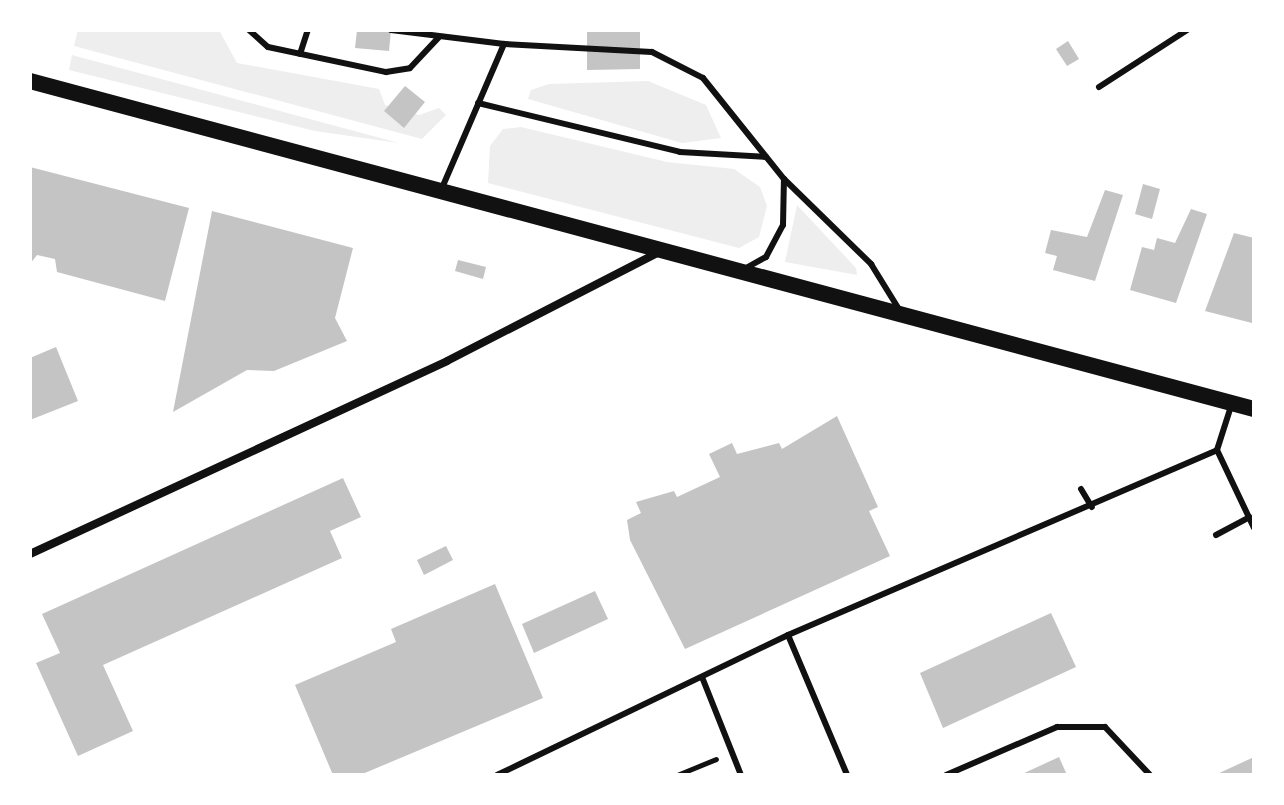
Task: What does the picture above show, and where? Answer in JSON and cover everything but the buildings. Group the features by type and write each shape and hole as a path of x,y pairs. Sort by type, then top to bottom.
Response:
{"main road":[{"path":"30,81 1254,409"}],"street":[{"path":"30,554 447,361 662,250"}],"lane":[{"path":"249,30 268,47 386,72 410,68 439,37"},
{"path":"300,54 308,30"},
{"path":"391,30 504,44 652,52 703,78 784,179 871,264 902,314"},
{"path":"1099,87 1187,30"},
{"path":"440,192 504,44"},
{"path":"478,103 680,152 766,157"},
{"path":"739,272 766,257 783,225 784,179"},
{"path":"1232,403 1217,450 1254,528"},
{"path":"497,775 788,635 1092,507 1217,450"},
{"path":"1081,489 1092,507"},
{"path":"1216,535 1250,517"},
{"path":"788,635 847,775"},
{"path":"702,677 741,775"},
{"path":"946,775 1057,727 1105,727 1150,775"}],"path":[{"path":"677,775 731,752"}],"shaded area":[{"path":"78,30 219,30 237,63 379,89 385,105 419,115 439,108 446,115 422,139 74,46"},
{"path":"72,55 399,143 315,131 69,70"},
{"path":"648,81 706,105 721,138 682,143 528,99 531,90 549,84"},
{"path":"521,127 667,162 734,169 760,187 767,206 759,237 739,248 488,183 490,146 503,129"},
{"path":"797,205 856,268 857,275 785,262"}]}
